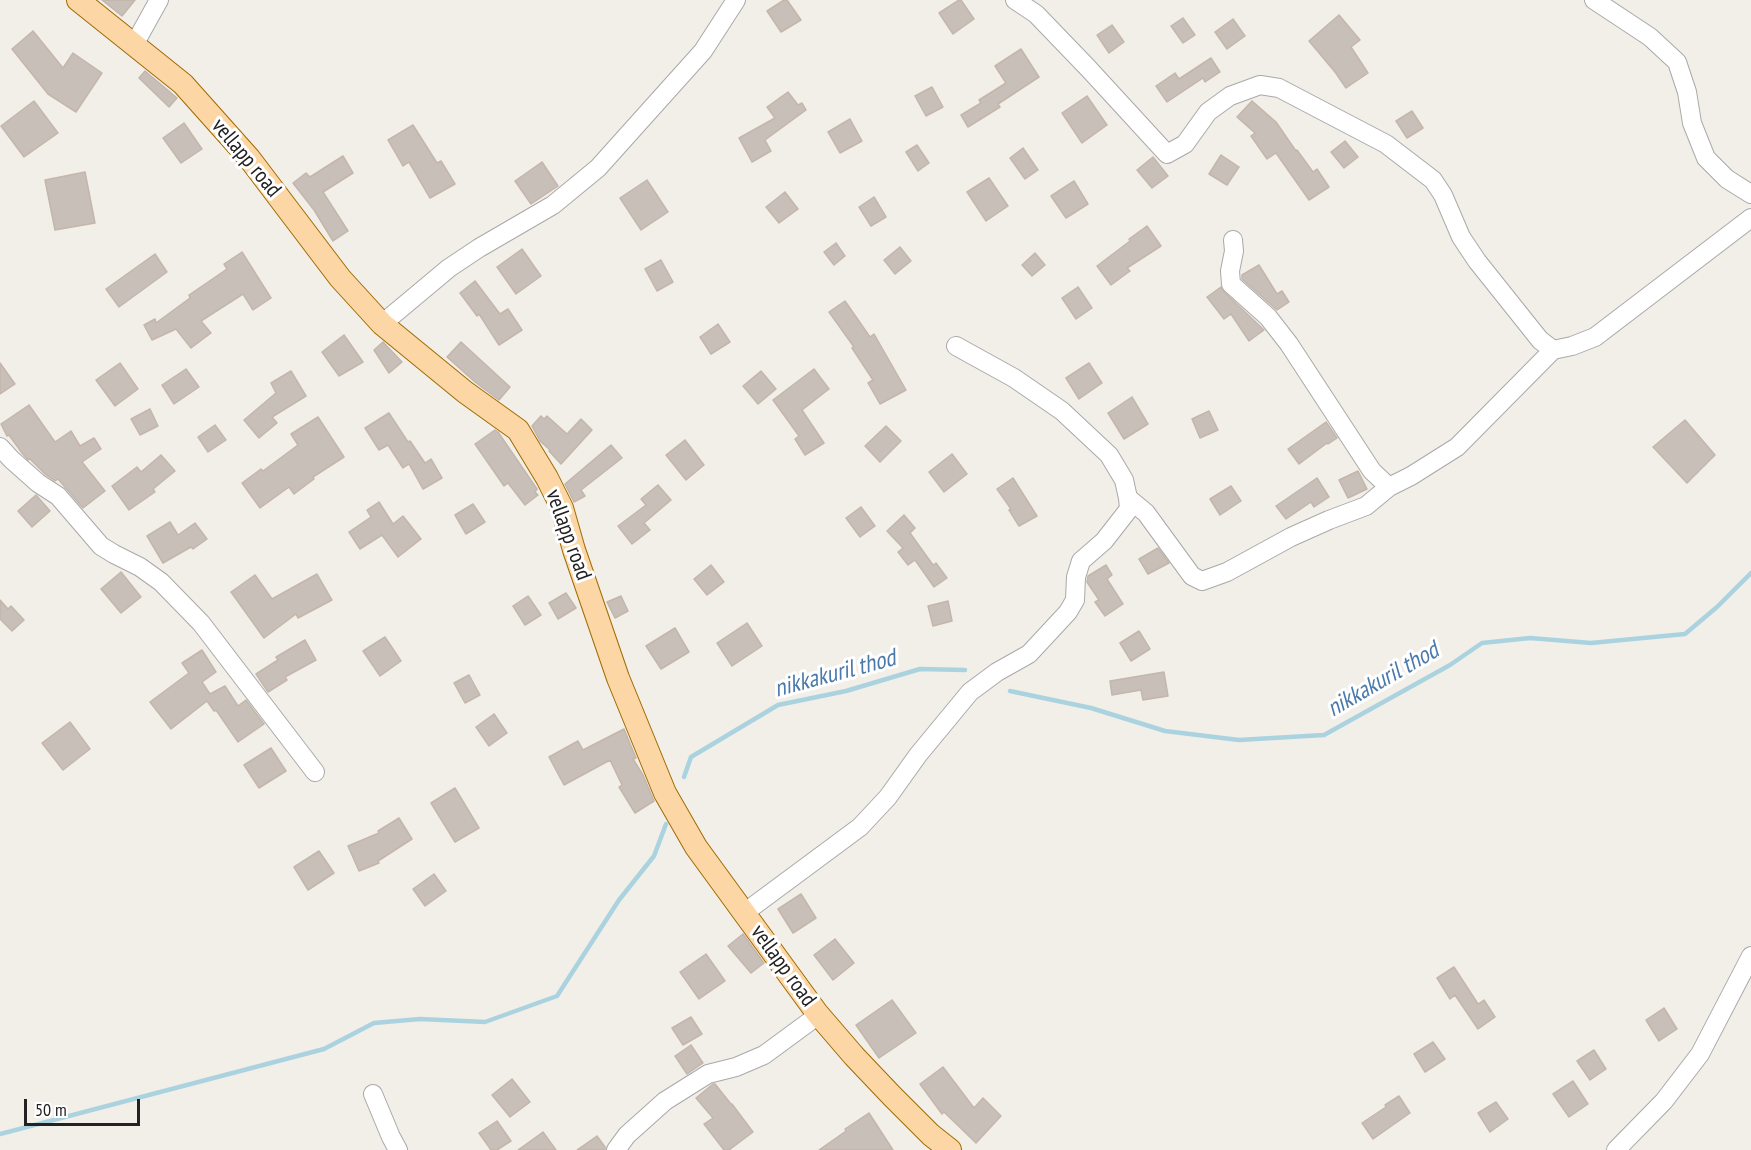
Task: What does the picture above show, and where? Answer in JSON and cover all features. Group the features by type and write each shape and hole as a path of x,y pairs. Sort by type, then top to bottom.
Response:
{"main road":[{"name":"vellapp road","path":"78,0 183,84 249,158 340,278 382,324 465,392 518,430 562,508 573,550 618,678 665,793 696,848 818,1013 854,1056 931,1135 950,1150"}],"street":[{"path":"134,45 159,0"},
{"path":"382,324 449,268 553,205 598,168 703,51 736,0"},
{"path":"1016,0 1036,14 1167,154 1185,144 1208,112 1230,96 1260,85 1279,88 1386,144 1433,180 1443,195 1461,237 1477,261 1540,340 1553,350"},
{"path":"1594,0 1650,38 1677,62 1687,92 1692,123 1706,159 1727,179 1751,194"},
{"path":"1128,498 1146,513 1192,576 1202,581 1227,572 1292,537 1366,506 1389,487 1457,447 1553,350 1595,337 1751,218"},
{"path":"1233,240 1231,284 1268,317 1289,344 1372,471 1389,487"},
{"path":"744,913 860,826 888,797 918,755 970,692 997,672 1029,654 1068,612 1075,600 1076,577 1081,561 1104,541 1128,509 1124,480 1109,455 1062,411 1014,378 956,346"},
{"path":"0,447 38,483 58,496 101,546 141,567 160,582 193,615 315,772"},
{"path":"1616,1150 1664,1101 1700,1054 1751,956"},
{"path":"616,1150 627,1135 665,1101 708,1074 736,1067 765,1055 818,1013"},
{"path":"373,1094 398,1150"}],"building":[{"path":"102,0 135,0 122,16"},
{"path":"787,0 801,20 781,32 767,11"},
{"path":"959,0 974,19 953,34 939,13"},
{"path":"1339,15 1360,40 1351,47 1368,73 1346,88 1309,41"},
{"path":"1183,18 1195,35 1183,43 1171,26"},
{"path":"1233,19 1245,36 1227,49 1215,32"},
{"path":"1112,25 1124,42 1109,53 1097,35"},
{"path":"33,31 63,68 73,53 102,73 76,112 48,94 12,49"},
{"path":"1021,49 1039,77 998,104 1000,107 968,127 961,115 981,103 979,100 1006,83 995,66"},
{"path":"1211,58 1220,72 1205,82 1203,78 1167,102 1156,86 1175,73 1179,79"},
{"path":"145,71 177,98 169,107 139,78"},
{"path":"932,87 943,107 926,116 915,96"},
{"path":"788,92 798,105 802,103 806,110 765,140 771,151 752,162 739,138 775,118 767,107"},
{"path":"1087,96 1107,125 1082,143 1062,113"},
{"path":"34,101 58,133 24,157 1,126"},
{"path":"1252,101 1276,122 1313,172 1317,169 1329,187 1309,200 1276,153 1267,159 1251,136 1255,133 1237,117"},
{"path":"1412,111 1423,128 1407,138 1396,121"},
{"path":"850,119 862,141 840,153 828,132"},
{"path":"184,123 202,149 181,163 163,138"},
{"path":"413,125 437,163 441,161 455,184 430,198 409,162 403,166 388,140"},
{"path":"1345,141 1358,157 1344,168 1331,152"},
{"path":"917,145 929,163 918,171 906,152"},
{"path":"1023,148 1038,170 1025,179 1010,158"},
{"path":"1221,155 1239,167 1227,185 1209,174"},
{"path":"343,156 353,173 323,192 348,231 333,241 314,210 293,183 306,173 310,177"},
{"path":"1153,157 1168,176 1152,188 1137,170"},
{"path":"542,162 558,186 531,204 515,181"},
{"path":"85,172 95,223 55,230 45,180"},
{"path":"989,178 1008,206 986,221 967,192"},
{"path":"647,180 668,212 641,230 620,198"},
{"path":"1074,181 1088,204 1066,218 1051,196"},
{"path":"785,192 798,209 779,223 766,207"},
{"path":"874,197 886,217 871,226 859,207"},
{"path":"1147,226 1161,246 1127,268 1130,271 1111,285 1097,266"},
{"path":"836,243 845,256 834,265 824,252"},
{"path":"900,247 911,261 895,274 884,260"},
{"path":"522,249 541,276 516,294 497,267"},
{"path":"242,252 271,298 253,310 243,294 201,321 211,333 191,348 176,329 152,340 144,325 155,319 156,323 190,298 189,295 227,269 224,264"},
{"path":"1035,253 1045,265 1032,276 1022,265"},
{"path":"155,254 167,272 119,307 106,289"},
{"path":"661,260 673,282 657,291 645,269"},
{"path":"1259,265 1277,294 1282,291 1289,302 1277,310 1242,279 1242,275"},
{"path":"475,281 500,314 508,309 522,330 499,345 479,314 477,316 460,293"},
{"path":"1078,287 1092,308 1076,319 1062,298"},
{"path":"1221,287 1264,330 1249,341 1231,314 1224,319 1207,297"},
{"path":"845,301 870,337 874,334 906,390 880,404 868,383 873,380 852,348 854,347 829,312"},
{"path":"718,324 730,342 711,354 700,337"},
{"path":"344,335 363,362 339,376 322,352"},
{"path":"383,342 402,362 389,373 374,350"},
{"path":"461,342 510,387 499,400 447,357"},
{"path":"0,363 15,384 0,394"},
{"path":"120,363 138,389 115,406 96,380"},
{"path":"1089,363 1102,383 1079,399 1066,378"},
{"path":"186,369 199,387 174,404 162,385"},
{"path":"814,369 829,389 802,410 824,443 805,455 795,439 799,436 773,400"},
{"path":"291,371 306,396 272,417 277,423 259,438 244,420 276,393 271,383"},
{"path":"761,371 776,389 758,404 743,386"},
{"path":"1132,397 1148,424 1124,439 1108,413"},
{"path":"29,405 55,442 71,431 80,446 94,438 101,449 82,462 105,491 83,508 58,479 55,481 30,459 28,460 9,435 7,436 1,424"},
{"path":"150,409 158,426 140,435 131,419"},
{"path":"1209,411 1218,430 1200,438 1192,419"},
{"path":"389,413 425,463 431,459 442,478 423,489 409,464 403,468 388,445 379,450 365,428"},
{"path":"541,416 544,419 547,416 567,434 581,419 592,430 561,464 540,441 532,426"},
{"path":"318,417 344,457 313,477 314,479 294,494 289,487 260,508 242,483 261,469 263,471 298,445 291,434"},
{"path":"1685,420 1715,455 1687,483 1653,447"},
{"path":"1326,422 1337,438 1299,464 1288,449"},
{"path":"215,425 226,440 208,452 198,437"},
{"path":"886,426 901,441 880,462 865,446"},
{"path":"495,430 537,489 535,492 538,495 525,505 508,483 504,486 475,444"},
{"path":"685,440 704,465 686,480 666,455"},
{"path":"611,445 622,458 581,490 585,496 574,502 565,484"},
{"path":"952,454 967,474 944,492 929,472"},
{"path":"161,455 175,471 153,489 155,492 129,510 112,486 137,467 141,472"},
{"path":"1358,471 1367,489 1348,498 1339,480"},
{"path":"1013,478 1037,516 1019,526 1009,510 1011,509 997,489"},
{"path":"1317,478 1329,497 1314,507 1311,502 1286,519 1276,506"},
{"path":"658,485 671,500 644,523 650,530 632,544 618,526 646,505 641,499"},
{"path":"1231,486 1241,501 1220,515 1210,499"},
{"path":"36,495 50,511 32,527 18,511"},
{"path":"379,502 393,524 403,516 421,539 398,557 382,535 360,549 349,532 371,517 367,510"},
{"path":"473,504 485,522 466,534 455,515"},
{"path":"861,507 875,526 860,537 846,518"},
{"path":"904,515 915,528 910,533 933,565 936,563 947,578 934,587 915,560 908,565 898,552 903,548 887,531"},
{"path":"170,522 178,535 195,523 207,539 193,549 191,547 163,563 147,536"},
{"path":"1158,548 1169,563 1148,574 1139,559"},
{"path":"711,565 724,582 707,595 694,579"},
{"path":"1106,565 1112,575 1107,579 1123,604 1105,616 1095,602 1099,600 1087,582 1088,576"},
{"path":"121,572 141,597 121,613 101,589"},
{"path":"317,574 332,600 298,618 296,614 264,638 231,592 255,575 272,599"},
{"path":"566,593 576,608 558,619 549,603"},
{"path":"528,596 541,615 525,625 513,606"},
{"path":"621,596 628,611 615,618 607,602"},
{"path":"0,600 8,609 11,606 24,620 12,631 0,619"},
{"path":"948,601 952,621 933,626 928,606"},
{"path":"747,623 762,646 732,666 717,643"},
{"path":"675,628 689,652 661,669 646,646"},
{"path":"1139,631 1150,649 1131,661 1120,643"},
{"path":"385,637 401,661 380,676 363,651"},
{"path":"305,640 316,660 285,677 287,680 268,692 256,674 278,660 276,657"},
{"path":"202,650 216,672 202,682 210,694 225,686 238,706 246,700 264,724 238,742 207,701 171,729 150,702 189,673 182,663"},
{"path":"1164,672 1168,696 1143,700 1141,690 1112,695 1110,681"},
{"path":"469,675 480,695 465,703 454,683"},
{"path":"494,714 507,733 489,746 476,727"},
{"path":"70,722 90,749 63,770 42,743"},
{"path":"624,729 636,758 633,759 654,801 635,813 619,787 622,785 610,760 564,785 549,757 578,741 583,750"},
{"path":"271,748 286,771 259,788 244,765"},
{"path":"455,788 479,828 455,842 431,803"},
{"path":"399,818 412,839 378,861 379,863 359,871 348,846 379,833 378,831"},
{"path":"319,851 334,873 308,890 294,867"},
{"path":"434,874 446,891 425,906 413,889"},
{"path":"801,894 816,918 793,933 778,909"},
{"path":"743,934 764,963 751,973 728,946"},
{"path":"835,939 854,963 833,980 814,955"},
{"path":"706,954 725,981 699,999 680,972"},
{"path":"1454,967 1478,1004 1484,1000 1495,1017 1478,1029 1455,995 1450,999 1437,978"},
{"path":"892,1000 916,1033 879,1058 856,1025"},
{"path":"1664,1008 1677,1029 1659,1041 1646,1020"},
{"path":"691,1017 702,1034 683,1045 672,1028"},
{"path":"1433,1042 1445,1059 1425,1072 1414,1054"},
{"path":"691,1045 703,1063 687,1074 675,1056"},
{"path":"1594,1050 1606,1069 1590,1080 1577,1061"},
{"path":"943,1067 974,1108 983,1098 1001,1116 976,1143 944,1112 942,1114 920,1084"},
{"path":"512,1079 530,1102 510,1117 492,1095"},
{"path":"1573,1081 1588,1104 1569,1117 1553,1094"},
{"path":"713,1084 753,1132 729,1150 724,1150 704,1124 713,1118 696,1098"},
{"path":"1399,1096 1410,1113 1373,1139 1362,1123"},
{"path":"1496,1102 1508,1119 1490,1132 1478,1113"},
{"path":"869,1113 893,1150 819,1150 846,1131 845,1129"},
{"path":"497,1121 511,1141 497,1150 491,1150 479,1133"},
{"path":"543,1132 556,1150 518,1150"},
{"path":"597,1136 605,1150 577,1150"}],"waterway":[{"name":"nikkakuril thod","path":"1010,691 1091,708 1165,731 1239,740 1324,735 1450,665 1482,643 1530,638 1591,643 1685,634 1717,607 1751,573"},
{"name":"nikkakuril thod","path":"684,777 691,757 778,705 846,691 920,669 965,670"},
{"path":"0,1134 324,1049 374,1023 420,1019 485,1022 557,996 619,900 654,856 666,824"}]}
